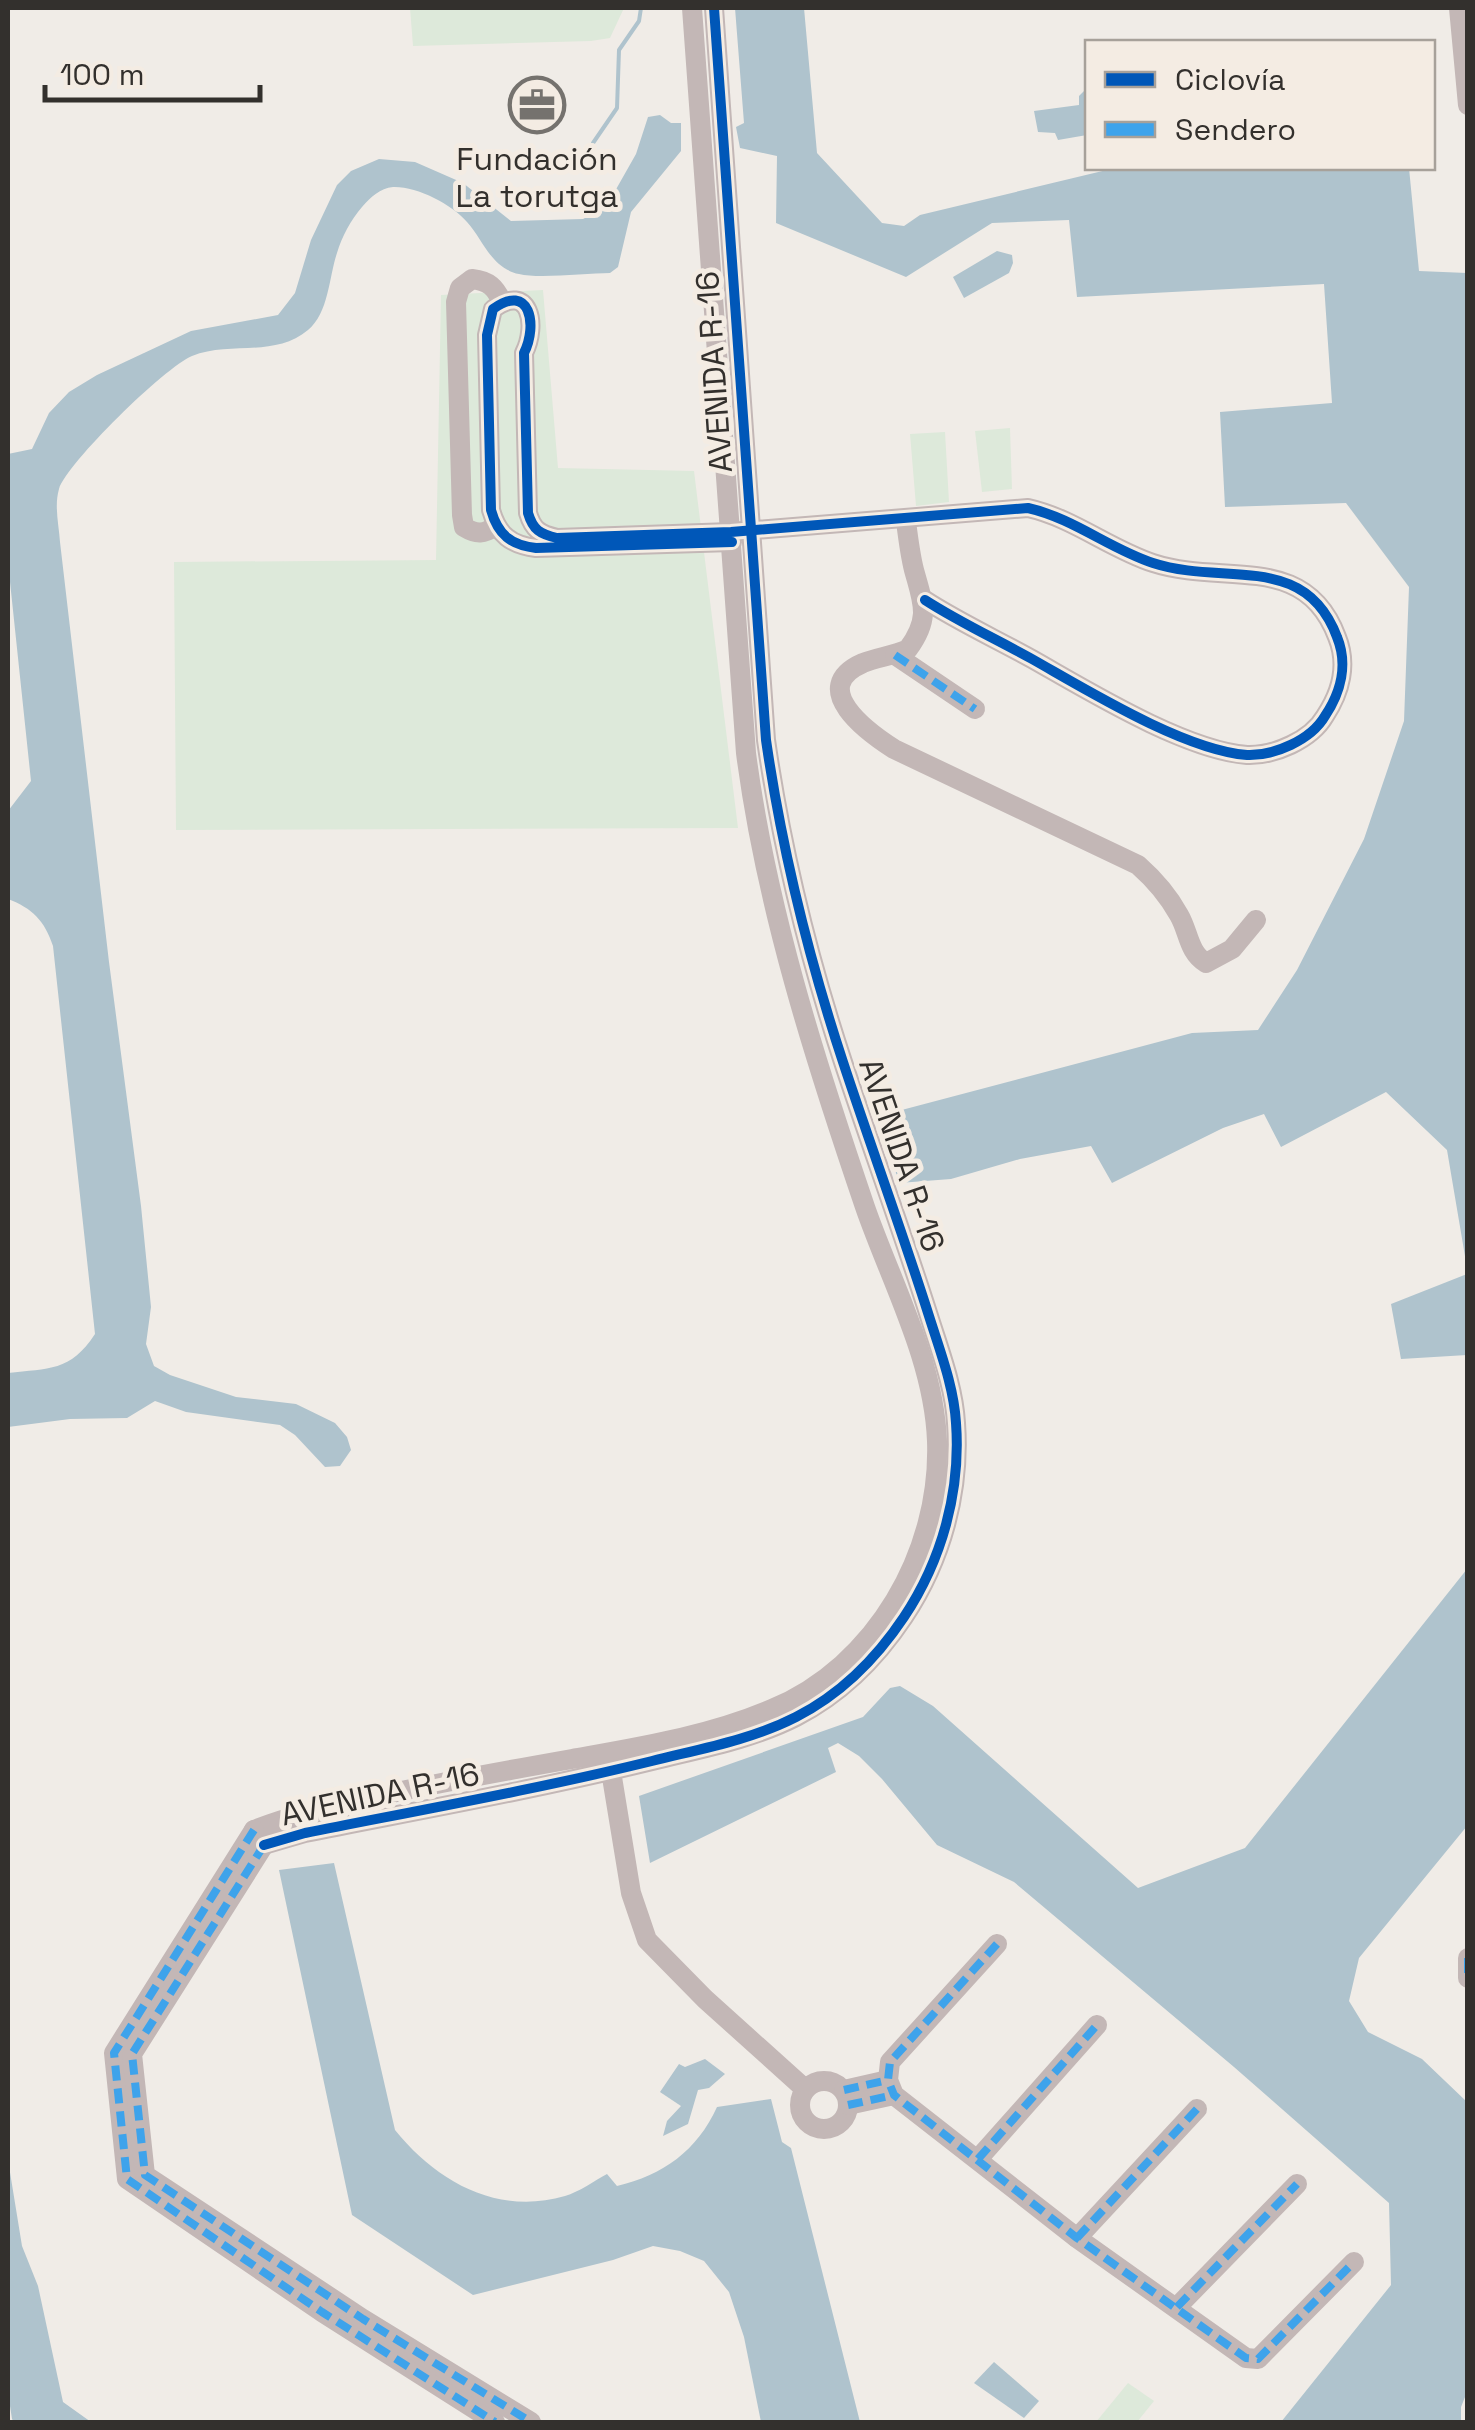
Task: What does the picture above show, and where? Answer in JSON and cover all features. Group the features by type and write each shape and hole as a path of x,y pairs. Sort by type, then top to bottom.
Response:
{"street":[{"name":"AVENIDA R-16","path":"692,8 733,436"},
{"name":"AVENIDA R-16","path":"310,2294 127,2179 114,2052 259,1837 310,1812 455,1779 610,1762 774,1708 815,1688 860,1648 903,1587 929,1523 936,1485 943,1400 907,1320 865,1207 786,949 766,870 746,754 714,8"},
{"path":"1459,8 1468,105"},
{"path":"496,526 474,533 464,527 456,302 460,288 472,279 485,281 496,289 502,302"},
{"path":"738,535 557,538 542,535 532,526 528,513 524,352 533,324 524,305 514,301 502,302 493,309 487,334 491,510 496,526 519,546 738,535 1028,508 1048,512 1122,551 1182,572 1281,579 1307,591 1320,603 1343,651 1343,672 1328,713 1318,727 1283,748 1250,755 1187,740 925,600"},
{"path":"906,520 915,573 925,600 915,639 908,649 862,664 846,674 842,700 856,724 894,750 1138,865 1156,881 1182,919 1195,956 1206,963 1232,949 1256,920"},
{"path":"895,655 975,709"},
{"path":"610,1762 631,1893 646,1940 805,2089"},
{"path":"997,1944 890,2062 891,2088 1076,2238 1246,2358 1258,2359 1354,2262"},
{"path":"1468,1958 1468,1978"},
{"path":"978,2159 1097,2025"},
{"path":"829,2081 846,2098 845,2116 837,2126 817,2128 806,2122 800,2112 805,2089 812,2083 829,2081"},
{"path":"846,2098 891,2088"},
{"path":"1076,2238 1198,2109"},
{"path":"1177,2307 1297,2184"},
{"path":"310,2294 495,2422"},
{"path":"310,2294 530,2422"}],"green space":[{"path":"410,8 624,8 610,38 413,46"},
{"path":"543,290 558,468 694,471 738,828 176,830 174,562 436,560 441,295"},
{"path":"1010,428 1012,489 982,492 975,431"},
{"path":"945,432 949,502 916,506 910,434"},
{"path":"1128,2383 1154,2401 1137,2422 1096,2422"}],"water":[{"path":"735,8 804,8 817,153 882,223 904,226 920,215 1107,170 1409,170 1419,271 1467,273 1467,1268 1447,1150 1386,1092 1281,1147 1264,1114 1223,1128 1112,1183 1091,1146 1020,1159 951,1179 899,1183 879,1116 1192,1033 1258,1030 1297,970 1364,839 1404,721 1409,587 1346,503 1225,507 1220,412 1332,403 1324,284 1077,297 1069,220 992,223 906,277 776,223 777,156 740,148 736,127 744,123"},
{"path":"1085,90 1085,135 1058,140 1055,133 1038,132 1034,111 1079,105 1079,96"},
{"path":"660,115 671,123 681,123 681,151 631,212 618,267 610,273 538,276 509,271 495,260 460,215 443,203 412,190 384,189 365,203 347,228 324,304 308,330 281,344 206,352 179,364 97,438 59,489 60,542 141,1206 151,1307 146,1344 154,1366 170,1375 236,1397 296,1404 335,1423 347,1437 351,1450 340,1466 325,1467 280,1425 186,1412 155,1401 127,1418 70,1419 8,1427 8,1373 67,1362 95,1334 53,946 36,916 8,899 8,811 31,781 8,563 8,454 32,449 49,413 69,392 97,375 191,331 278,315 295,293 311,240 337,185 351,171 379,159 415,162 463,183 511,221 583,219 606,207 636,154 648,117"},
{"path":"997,251 1012,255 1009,273 964,298 953,277"},
{"path":"1467,1274 1467,1355 1401,1359 1391,1304"},
{"path":"1467,1569 1467,1826 1359,1958 1349,2001 1368,2032 1422,2059 1467,2102 1467,2392 1461,2422 1281,2422 1391,2285 1389,2203 1014,1882 937,1845 882,1779 859,1756 838,1743 828,1748 836,1772 650,1863 639,1796 863,1717 890,1688 900,1686 933,1706 1138,1888 1245,1848"},
{"path":"334,1863 395,2130 429,2165 449,2179 470,2190 516,2201 565,2196 607,2174 617,2186 649,2175 677,2159 709,2123 717,2107 771,2099 782,2142 791,2148 860,2422 761,2422 744,2337 729,2292 704,2261 680,2251 653,2246 613,2260 473,2295 352,2215 279,1870"},
{"path":"705,2059 725,2074 709,2088 698,2090 688,2124 663,2136 667,2121 681,2106 660,2092 679,2064 685,2067"},
{"path":"8,2160 22,2246 38,2286 63,2402 91,2422 12,2419 8,2393"},
{"path":"994,2362 1039,2401 1024,2418 974,2383"}],"waterway":[{"path":"593,143 617,108 619,50 639,21 641,8"}],"marked path":[{"path":"895,655 975,709"},
{"path":"254,1830 114,2053 127,2179 322,2312 495,2422"},
{"path":"264,1845 132,2054 145,2175 363,2319 531,2422"},
{"path":"997,1944 890,2062 888,2080 894,2095 1077,2238 1246,2358 1258,2359 1354,2262"},
{"path":"1468,1958 1468,1978"},
{"path":"978,2159 1097,2025"},
{"path":"844,2090 888,2080"},
{"path":"848,2105 894,2095"},
{"path":"1077,2238 1197,2109"},
{"path":"1177,2307 1297,2184"}],"cycle path":[{"path":"264,1845 688,1752 743,1738 796,1717 843,1686 893,1632 929,1572 946,1524 957,1449 949,1383 818,982 772,781 714,8"},
{"path":"732,542 536,548 507,537 491,510 487,335 493,309 515,301 528,310 530,331 524,353 528,513 535,527 546,535 557,538 731,532 1028,508 1153,563 1259,576 1305,592 1323,610 1337,637 1342,657 1341,678 1325,716 1301,739 1258,755 1222,751 1136,717 925,600"}],"place":[{"name":"Fundación La torutga","path":"537,105"}]}
